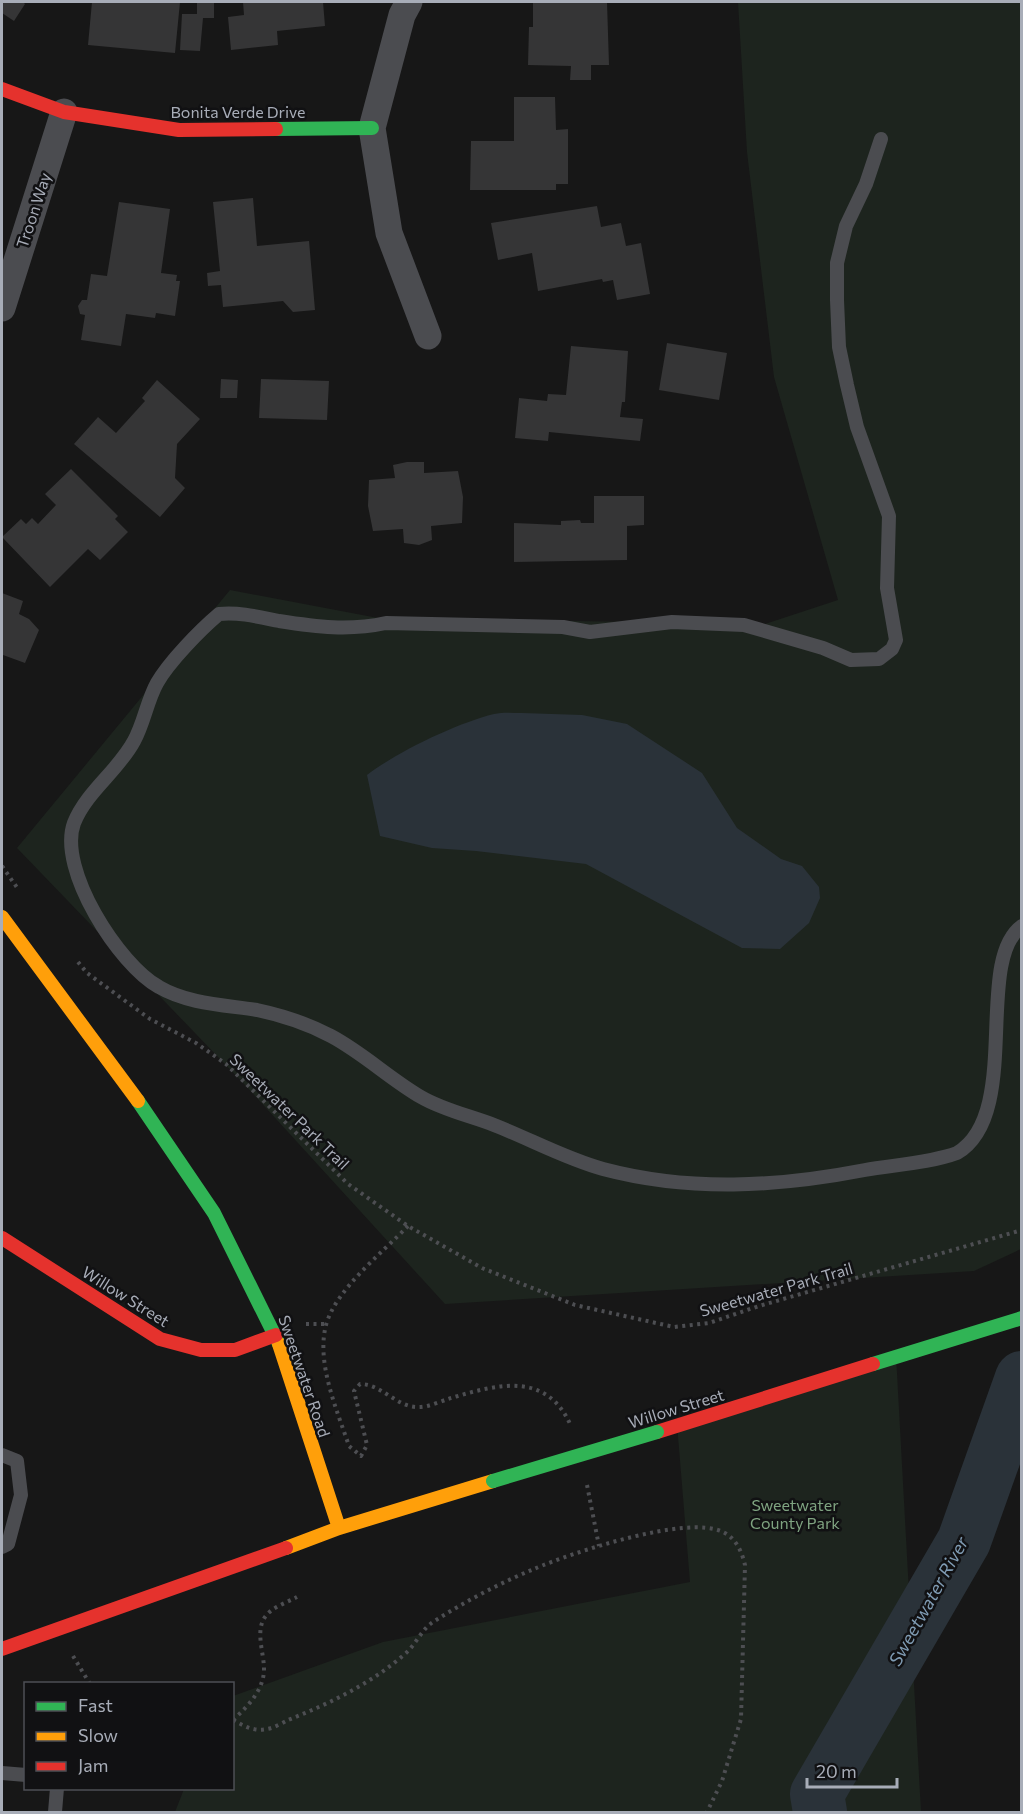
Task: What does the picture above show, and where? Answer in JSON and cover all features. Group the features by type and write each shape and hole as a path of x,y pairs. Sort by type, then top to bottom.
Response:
{"main road":[{"name":"Bonita Verde Drive","path":"2,88 64,112 179,130 372,128"},
{"name":"Sweetwater Road","path":"2,917 184,1166 214,1213 276,1335 339,1528"},
{"name":"Willow Street","path":"2,1238 160,1339 201,1350 235,1350 276,1335"},
{"name":"Willow Street","path":"339,1528 1022,1318"},
{"path":"2,1649 339,1528"}],"street":[{"path":"409,2 402,15 372,128 389,233 428,336"},
{"name":"Troon Way","path":"2,308 64,112"}],"lane":[{"path":"881,139 866,184 846,226 837,263 837,300 839,347 857,427 890,516 887,588 896,640 889,654 879,659 851,660 823,648 744,625 672,622 590,632 563,627 386,623 358,630 307,626 233,612 219,614 155,686 133,743 81,810 73,825 70,842 72,861 105,931 137,971 162,989 190,999 264,1011 329,1034 423,1098 599,1168 666,1182 733,1186 804,1182 958,1153 994,1127"},
{"path":"1011,1029 1006,952 1012,932 1022,926"},
{"path":"2,1455 17,1461 21,1495 8,1544 2,1547"},
{"path":"2,1773 24,1775"},
{"path":"55,1812 57,1790"}],"path":[{"path":"2,866 19,891"},
{"name":"Sweetwater Park Trail","path":"73,957 87,973 150,1019 196,1043 226,1064 348,1184 408,1226 482,1268 575,1305 674,1327 709,1323 759,1306 1022,1230"},
{"path":"408,1226 353,1282 335,1305 326,1324 324,1343 328,1377 349,1446 353,1452 361,1456 367,1445 354,1391 360,1384 369,1384 408,1406 421,1407 478,1390 508,1386 534,1388 549,1395 562,1407 572,1429"},
{"path":"585,1475 599,1546"},
{"path":"234,1721 249,1729 267,1730 315,1711 376,1677 408,1651 430,1623 534,1569 599,1546 690,1527 724,1532 741,1550 745,1565 741,1719 722,1781 707,1812"},
{"path":"234,1719 250,1703 264,1671 260,1628 265,1617 274,1609 297,1597"}],"green space":[{"path":"738,2 1021,2 1021,1249 974,1271 445,1304 246,1086 17,848 230,590 378,618 765,624 838,600 774,377 747,152"},
{"name":"Sweetwater County Park","path":"896,1355 921,1812 175,1812 184,1790 234,1790 234,1696 383,1642 690,1582 677,1424"}],"shaded area":[{"path":"494,714 582,715 627,724 702,773 737,828 781,859 802,866 819,887 820,898 809,923 780,949 742,948 586,864 432,848 380,836 367,775 380,766 445,731"}],"building":[{"path":"2,2 23,2 25,4 14,21 2,13"},
{"path":"92,2 180,2 175,53 88,45"},
{"path":"197,2 214,2 214,18 203,18 200,51 180,50 182,14 197,14"},
{"path":"243,2 323,2 325,26 277,31 278,45 231,50 228,17 244,15"},
{"path":"533,2 607,2 609,65 591,65 591,80 570,80 571,66 528,65 529,27 533,27"},
{"path":"514,97 555,97 556,130 568,129 568,184 556,184 556,190 470,190 471,141 514,141"},
{"path":"253,198 257,246 309,241 315,310 293,312 283,301 223,307 221,285 208,286 207,273 220,271 213,202"},
{"path":"119,202 170,209 161,273 177,275 176,281 180,281 175,316 156,313 155,318 126,314 121,346 81,340 85,315 80,314 78,306 82,300 87,300 91,274 107,276"},
{"path":"597,206 601,227 621,223 626,246 641,243 650,294 617,300 613,280 603,282 602,279 538,291 532,253 498,260 491,223"},
{"path":"667,343 727,353 719,400 659,390"},
{"path":"571,346 628,351 625,402 622,402 620,417 643,419 640,441 549,432 548,441 515,438 519,398 547,401 548,394 566,395"},
{"path":"221,379 238,380 237,398 220,398"},
{"path":"261,379 329,381 327,420 259,418"},
{"path":"157,380 200,419 177,444 175,478 185,488 160,517 74,444 98,417 116,433 145,401 142,398"},
{"path":"424,462 424,473 458,471 463,497 462,523 431,526 432,540 419,545 404,543 403,529 373,531 368,506 369,480 395,478 393,465"},
{"path":"71,469 118,516 115,519 128,532 100,560 88,549 50,587 2,537 21,519 26,524 32,518 38,524 56,505 45,494"},
{"path":"594,496 644,496 644,525 627,526 627,560 514,562 514,523 561,525 561,521 580,520 581,523 594,523"},
{"path":"2,593 23,601 19,614 29,619 39,630 25,663 3,655 2,658"}],"waterway":[{"name":"Sweetwater River","path":"820,1812 817,1794 964,1541 1022,1378"}],"traffic: fast":[{"path":"276,129 372,128"},
{"path":"138,1101 214,1213 279,1344"},
{"path":"873,1364 1022,1318"},
{"path":"493,1481 657,1432"}],"traffic: slow":[{"path":"2,917 138,1101"},
{"path":"279,1344 339,1528"},
{"path":"286,1548 339,1528 493,1481"}],"traffic: jam":[{"path":"2,89 64,112 179,130 276,129"},
{"path":"2,1238 160,1339 201,1350 235,1350 276,1335"},
{"path":"657,1432 873,1364"},
{"path":"2,1649 286,1548"}]}
